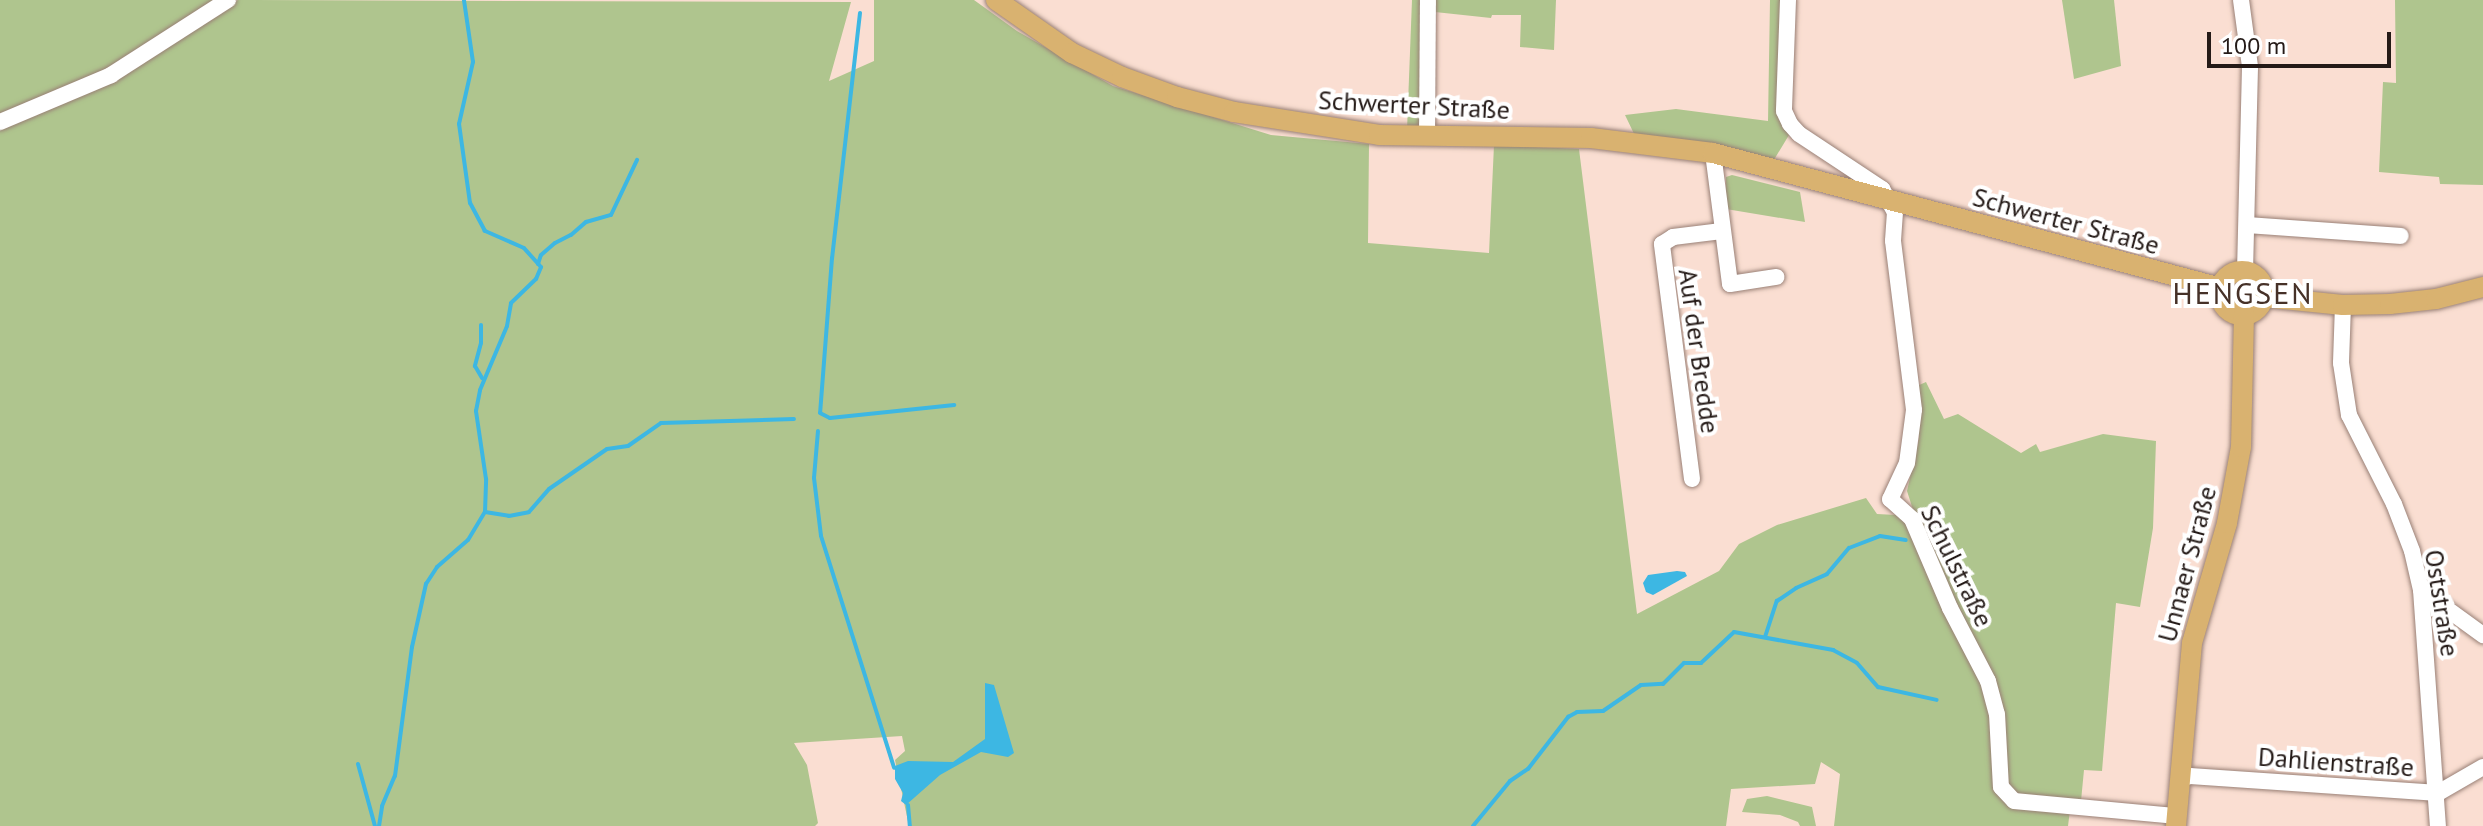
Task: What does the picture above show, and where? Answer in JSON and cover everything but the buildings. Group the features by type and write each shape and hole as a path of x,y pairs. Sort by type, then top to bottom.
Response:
{"main road":[{"name":"Schwerter Straße","path":"996,0 1072,53 1122,77 1177,97 1333,130 1427,136 1591,138 1713,153 2221,288"},
{"path":"2245,271 2258,277 2264,297 2257,309 2244,314 2227,309 2221,297 2221,288 2232,273 2245,271"},
{"path":"2264,297 2343,305 2419,302 2483,287"},
{"name":"Unnaer Straße","path":"2171,821 2180,779 2192,643 2227,523 2241,447 2244,314"}],"street":[{"path":"0,122 30,113 111,75 228,0"},
{"path":"1427,136 1428,0"},
{"path":"1788,0 1784,111 1790,124 1799,134 1882,189 1891,201"},
{"path":"2241,0 2250,67 2245,271"},
{"path":"1713,153 1730,284 1776,277"},
{"name":"Schulstraße","path":"1891,201 1895,212 1893,241 1914,410 1907,463 1890,499 1912,519 1950,608 1988,681 1997,714 2001,787 2014,801 2171,821"},
{"path":"2248,225 2401,236"},
{"name":"Auf der Bredde","path":"1692,479 1662,244 1673,237 1722,231"},
{"name":"Oststraße","path":"2343,305 2341,363 2349,415 2394,504 2421,590 2438,826"},
{"path":"2421,590 2483,635"},
{"name":"Dahlienstraße","path":"2180,779 2190,776 2438,793 2483,767"}],"green space":[{"path":"0,0 221,0 107,71 0,118"},
{"path":"238,0 851,2 829,81 874,61 874,0 974,0 1017,31 1113,86 1271,135 1369,144 1368,243 1489,253 1494,145 1579,149 1637,614 1719,571 1739,544 1777,525 1866,498 1877,514 1915,516 1907,491 1919,438 1917,386 1926,382 1944,419 1958,414 2021,453 2036,444 2040,452 2103,434 2156,441 2153,528 2140,607 2116,603 2102,771 2084,770 2081,801 2070,810 2068,826 1834,826 1840,774 1821,762 1815,784 1731,789 1726,826 909,826 895,760 905,751 902,736 794,743 807,765 818,823 815,826 0,826 0,126"},
{"path":"1412,0 1424,0 1424,130 1407,130"},
{"path":"1435,0 1556,0 1554,50 1520,47 1521,15 1492,15 1491,18 1435,12"},
{"path":"1770,0 1782,0 1778,118 1789,135 1769,168 1638,142 1625,115 1676,109 1768,121"},
{"path":"2062,0 2114,0 2121,66 2074,79"},
{"path":"2395,0 2483,0 2483,185 2440,184 2439,177 2379,172 2383,82 2396,83"},
{"path":"1732,175 1800,192 1805,222 1726,209 1726,177"},
{"path":"1767,796 1812,807 1816,826 1800,826 1798,822 1780,815 1742,812 1747,799"}],"water":[{"path":"1685,572 1687,576 1653,595 1646,592 1643,583 1648,575"},
{"path":"985,683 994,685 1014,753 1008,757 981,752 940,775 906,805 901,801 903,793 895,779 895,766 908,761 953,762 985,739"}],"waterway":[{"path":"379,826 382,806 395,776 412,647 426,584 437,567 468,540 485,512 486,479 476,411 480,390 507,326 511,303 536,279 541,267 524,248 485,231 470,203 459,124 473,62 464,0"},
{"path":"860,13 832,258 820,413 830,418 954,405"},
{"path":"538,264 541,255 586,222 611,215 637,160"},
{"path":"481,325 481,343 475,366 482,378"},
{"path":"485,512 509,516 529,512 549,489 607,449 628,446 661,423 794,419"},
{"path":"818,431 814,478 821,536 894,768"},
{"path":"1765,637 1777,601 1796,588 1827,574 1849,548 1880,536 1906,540"},
{"path":"1473,826 1510,781 1528,769 1568,717 1577,712 1603,711 1641,685 1663,684 1684,663 1701,663 1734,632 1833,650 1857,663 1878,687 1937,700"},
{"path":"358,764 375,826"},
{"path":"908,805 910,826"}],"district":[{"name":"HENGSEN","path":"2243,293"}]}
